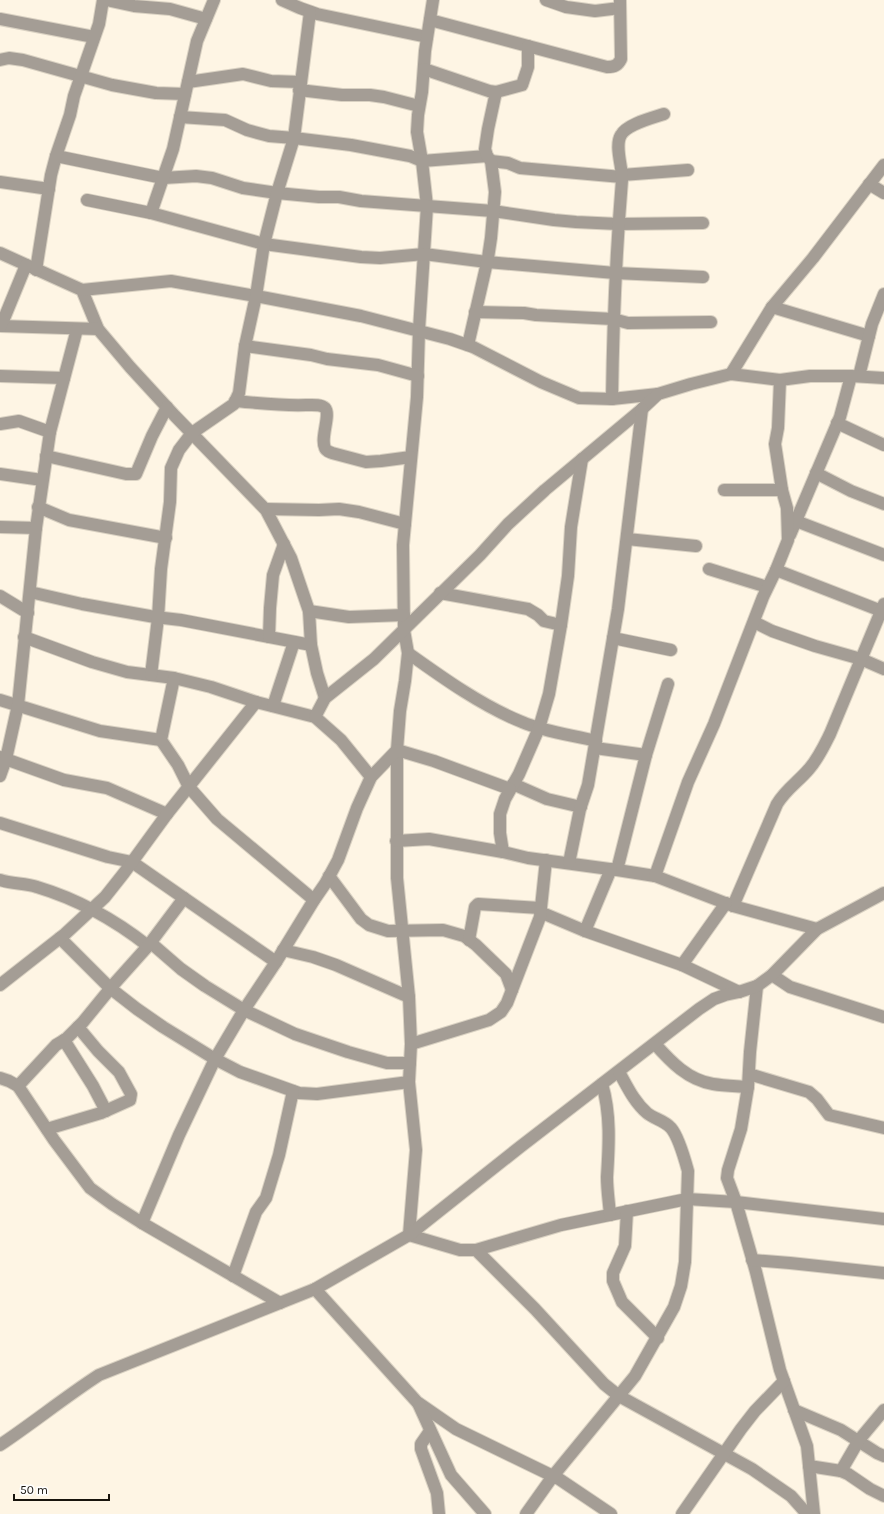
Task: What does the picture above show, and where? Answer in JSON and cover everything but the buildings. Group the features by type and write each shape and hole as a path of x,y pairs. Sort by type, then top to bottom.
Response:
{"street":[{"path":"98,329 1,326 26,266 56,156 70,115 72,102 99,24 105,0 134,6 170,9 206,19"},
{"path":"151,213 172,149 197,41 214,0"},
{"path":"282,0 310,12 427,37"},
{"path":"409,1234 416,1150 409,1082 411,1044 409,997 397,878 397,750 400,710 408,653 404,630 403,545 418,376 419,330 427,206 417,132 432,0"},
{"path":"430,20 607,67 613,67 618,64 621,59 620,4 595,11 566,7 546,0"},
{"path":"151,675 158,618 161,569 170,502 171,468 177,454 192,433 234,404 239,393 245,346 256,296 264,244 277,193 294,138 310,12"},
{"path":"0,18 94,37"},
{"path":"424,69 496,92 522,85 528,67 528,46"},
{"path":"0,60 9,58 23,60 112,85 156,93 185,94"},
{"path":"188,82 243,74 342,95 377,96 419,106"},
{"path":"468,345 487,262 493,211 495,192 489,159 485,149 496,92"},
{"path":"612,399 615,273 622,176 619,138 621,134 629,128 664,114"},
{"path":"180,117 225,120 247,130 269,136 351,145 410,156 422,161 489,159 508,163 520,168 622,176 688,170"},
{"path":"56,156 163,178 204,177 243,188 277,193 493,211 554,220 618,224 703,223"},
{"path":"731,374 772,307 813,258 884,165"},
{"path":"0,182 48,189"},
{"path":"869,184 884,193"},
{"path":"87,200 151,213 264,244 366,258 424,254 487,262 615,273 703,277"},
{"path":"0,254 82,290 171,281 361,316 419,330 450,338 468,345 541,382 578,398 612,399 658,394 731,374 780,380 810,376 855,376 884,378"},
{"path":"0,262 26,266"},
{"path":"82,290 98,329 130,367 167,407 266,509 291,558 309,610 311,645 317,673 325,698"},
{"path":"655,876 688,782 714,724 768,587 837,423 884,294"},
{"path":"772,307 869,336"},
{"path":"476,312 524,313 543,316 613,319 628,324 711,322"},
{"path":"0,776 3,758 18,706 38,507 50,432 77,328"},
{"path":"245,346 311,355 327,359 378,364 418,376"},
{"path":"0,376 64,378"},
{"path":"780,380 778,428 775,444 788,521 788,540"},
{"path":"315,717 325,698 374,659 480,555 508,524 545,490 642,410 658,394"},
{"path":"235,401 284,406 322,406 325,408 327,413 324,438 324,448 327,451 366,462 411,457"},
{"path":"46,456 126,474 136,474 152,436 167,407"},
{"path":"569,863 581,807 588,785 618,609 642,410"},
{"path":"0,424 20,422 50,432"},
{"path":"837,423 884,445"},
{"path":"503,852 500,838 500,814 512,787 520,774 539,728 549,694 561,626 568,576 571,527 582,459"},
{"path":"816,473 851,491 884,504"},
{"path":"0,474 42,480"},
{"path":"724,490 782,490"},
{"path":"38,507 70,520 166,538"},
{"path":"266,509 340,509 360,512 405,524"},
{"path":"796,521 884,556"},
{"path":"0,527 36,528"},
{"path":"627,539 696,546"},
{"path":"269,637 273,575 284,544"},
{"path":"709,569 768,587"},
{"path":"682,965 729,905 783,793 809,769 821,752 883,609 776,570"},
{"path":"30,592 82,604 158,618 181,620 311,645"},
{"path":"440,593 528,609 544,621 561,626"},
{"path":"0,596 28,613"},
{"path":"309,610 349,617 404,615"},
{"path":"754,622 815,646 861,659 884,669"},
{"path":"24,637 92,662 127,672 174,678 212,687 256,702 315,717 341,740 372,777"},
{"path":"613,638 671,650"},
{"path":"273,706 294,642"},
{"path":"408,653 481,702 524,723 595,745 646,755"},
{"path":"174,678 161,740 178,766 189,787 217,819 314,900"},
{"path":"585,931 614,869 646,755 668,684"},
{"path":"0,700 100,731 161,740"},
{"path":"0,985 60,938 105,897 167,814 256,702"},
{"path":"142,1223 179,1135 215,1059 338,860 357,808 372,777 397,750"},
{"path":"397,750 442,763 547,799 581,807"},
{"path":"3,758 64,780 107,788 167,814"},
{"path":"0,823 108,857 132,862 276,962"},
{"path":"396,841 429,839 528,858 655,876 729,905 817,929"},
{"path":"411,1044 489,1020 501,1012 507,1003 539,922 546,860"},
{"path":"329,876 360,919 369,925 388,931 444,930 464,936 476,945 506,974 512,990"},
{"path":"0,880 35,886 63,896 91,909 149,944 205,986 244,1010 295,1034 348,1052 388,1063 410,1063"},
{"path":"0,1445 99,1375 315,1289 409,1234 714,999 757,986 772,975 817,929 884,893"},
{"path":"18,1086 56,1045 78,1027 149,944 184,898"},
{"path":"469,940 475,907 478,904 540,910 585,931 682,965 739,992"},
{"path":"60,938 110,988 163,1027 215,1059 240,1072 299,1093 317,1094 409,1082"},
{"path":"283,950 313,957 336,965 409,997"},
{"path":"772,975 790,987 884,1017"},
{"path":"757,986 748,1087 740,1129 727,1178 736,1202 784,1381 807,1446 814,1514"},
{"path":"47,1129 106,1110 130,1100 131,1094 119,1072 98,1051 78,1027"},
{"path":"64,1040 93,1086 106,1110"},
{"path":"655,1044 674,1064 688,1075 698,1080 711,1084 748,1087"},
{"path":"526,1514 553,1476 635,1376 658,1338 674,1307 681,1286 684,1262 688,1171 671,1128 658,1118 647,1113 636,1102 619,1072"},
{"path":"749,1074 809,1092 817,1099 829,1115 884,1128"},
{"path":"0,1078 18,1086 90,1188 142,1223 280,1302"},
{"path":"602,1084 608,1112 609,1163 607,1178 610,1215"},
{"path":"233,1276 256,1212 266,1198 279,1155 293,1091"},
{"path":"409,1234 460,1250 476,1250 561,1225 686,1199 736,1202 884,1219"},
{"path":"627,1211 625,1246 613,1273 613,1281 622,1302 658,1338"},
{"path":"476,1250 535,1309 604,1384 619,1396 752,1469 791,1496 807,1514"},
{"path":"752,1260 884,1272"},
{"path":"315,1289 418,1402 456,1429 559,1479 611,1514"},
{"path":"682,1514 741,1429 755,1411 784,1381"},
{"path":"418,1402 451,1475 485,1514"},
{"path":"794,1410 841,1430 884,1456"},
{"path":"841,1471 858,1440 884,1410"},
{"path":"430,1430 421,1444 421,1449 437,1493 439,1514"},
{"path":"809,1466 841,1471 884,1496"}]}
